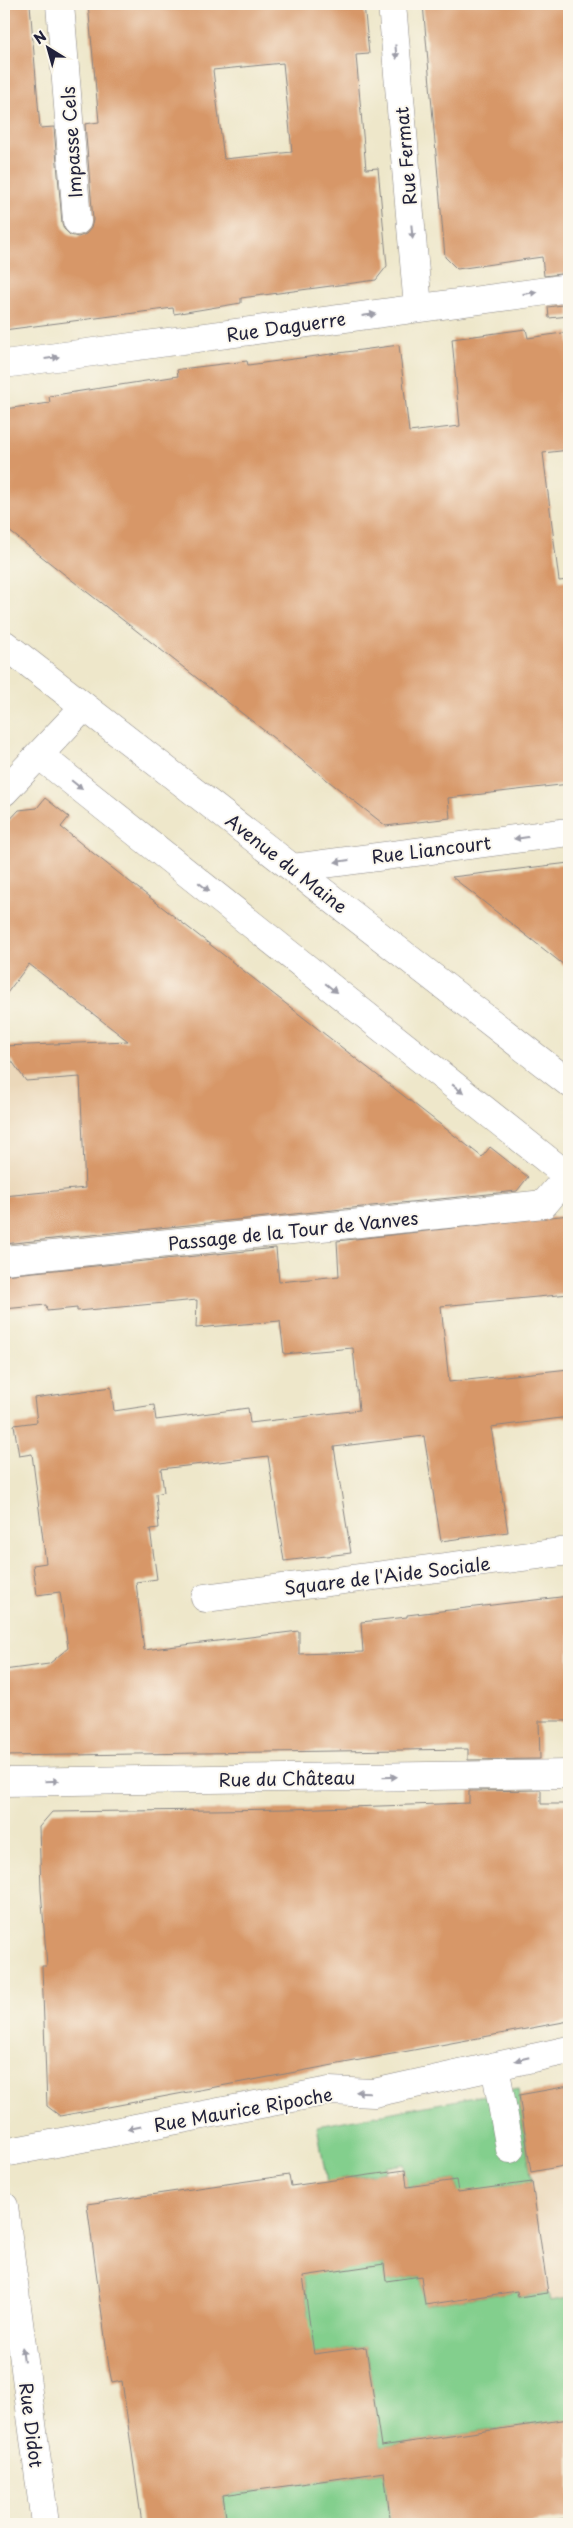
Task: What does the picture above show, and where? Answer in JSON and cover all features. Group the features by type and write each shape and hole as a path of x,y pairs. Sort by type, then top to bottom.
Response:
{"street":[{"name":"Impasse Cels","path":"60,4 77,221"},
{"name":"Rue Fermat","path":"392,4 418,308"},
{"name":"Rue Daguerre","path":"4,364 569,288"},
{"name":"Avenue du Maine","path":"4,644 569,1083"},
{"path":"4,792 84,706"},
{"path":"39,755 569,1176"},
{"name":"Rue Liancourt","path":"293,868 569,832"},
{"name":"Passage de la Tour de Vanves","path":"4,1260 544,1204 569,1176"},
{"name":"Square de l'Aide Sociale","path":"204,1598 569,1551"},
{"name":"Rue du Château","path":"4,1782 569,1774"},
{"name":"Rue Maurice Ripoche","path":"4,2152 329,2091 374,2092 569,2050"},
{"path":"495,2066 510,2149"},
{"name":"Rue Didot","path":"4,2206 45,2524"}],"shaded area":[{"path":"80,1063 107,1185 109,1239 4,1249 4,1067"},
{"path":"569,2086 569,2298 549,2301 519,2095"}],"green space":[{"path":"518,2089 532,2182 502,2186 459,2198 456,2180 407,2187 404,2164 386,2167 386,2172 340,2179 336,2235 317,2126"},
{"path":"384,2264 386,2281 421,2276 425,2305 517,2291 518,2297 548,2293 550,2301 569,2298 569,2419 381,2446 366,2347 225,2367 221,2332 309,2319 303,2272"},
{"path":"384,2472 391,2524 227,2524 223,2495"}],"building":[{"path":"4,4 30,4 40,128 54,127 62,223 64,229 70,235 78,237 86,234 91,228 93,220 85,124 99,122 88,4 364,4 369,54 356,55 366,169 378,168 387,266 376,280 241,298 241,303 174,314 173,308 4,330","holes":["283,63 292,152 224,159 213,70"]},
{"path":"423,4 569,4 569,273 544,276 542,257 457,269 445,257"},
{"path":"569,304 569,316 549,318 548,307"},
{"path":"526,329 528,338 569,332 569,450 543,453 559,581 569,580 569,784 448,798 450,818 386,826 4,527 4,409 50,403 49,396 178,376 177,370 181,369 247,361 248,365 399,345 409,432 460,426 452,339"},
{"path":"45,798 69,817 61,827 84,846 482,1157 490,1147 528,1177 517,1191 4,1244 4,1196 85,1188 80,1077 26,1081 4,1050 4,1046 128,1041 29,964 4,997 4,826 19,810 37,808"},
{"path":"569,863 569,969 452,877"},
{"path":"569,1215 569,1294 441,1306 449,1382 569,1369 569,1417 491,1427 508,1532 441,1541 424,1436 334,1447 351,1553 284,1561 268,1456 161,1469 164,1492 156,1494 159,1528 150,1529 157,1579 136,1582 144,1650 299,1631 299,1654 363,1652 361,1622 569,1596 569,1721 539,1721 540,1759 468,1760 468,1749 4,1756 4,1670 49,1664 68,1648 60,1592 37,1595 33,1565 46,1563 32,1454 19,1456 14,1425 37,1422 34,1398 111,1387 114,1411 154,1405 156,1420 248,1408 250,1423 359,1410 353,1348 284,1354 280,1321 196,1328 197,1300 77,1311 77,1308 47,1311 46,1305 4,1309 4,1275 276,1248 279,1282 339,1276 337,1241"},
{"path":"541,1790 541,1804 569,1804 569,2021 60,2116 47,2106 42,1966 47,1966 41,1890 39,1827 52,1812 290,1809 469,1803 469,1791"},
{"path":"569,2086 569,2165 531,2172 519,2095"},
{"path":"405,2170 407,2187 456,2180 458,2192 532,2182 548,2293 518,2297 517,2291 425,2305 421,2276 386,2281 384,2264 303,2276 314,2354 366,2347 381,2446 569,2419 569,2518 525,2524 391,2524 384,2472 223,2495 227,2524 142,2524 122,2381 112,2383 109,2367 87,2204 289,2175 291,2186"}]}
